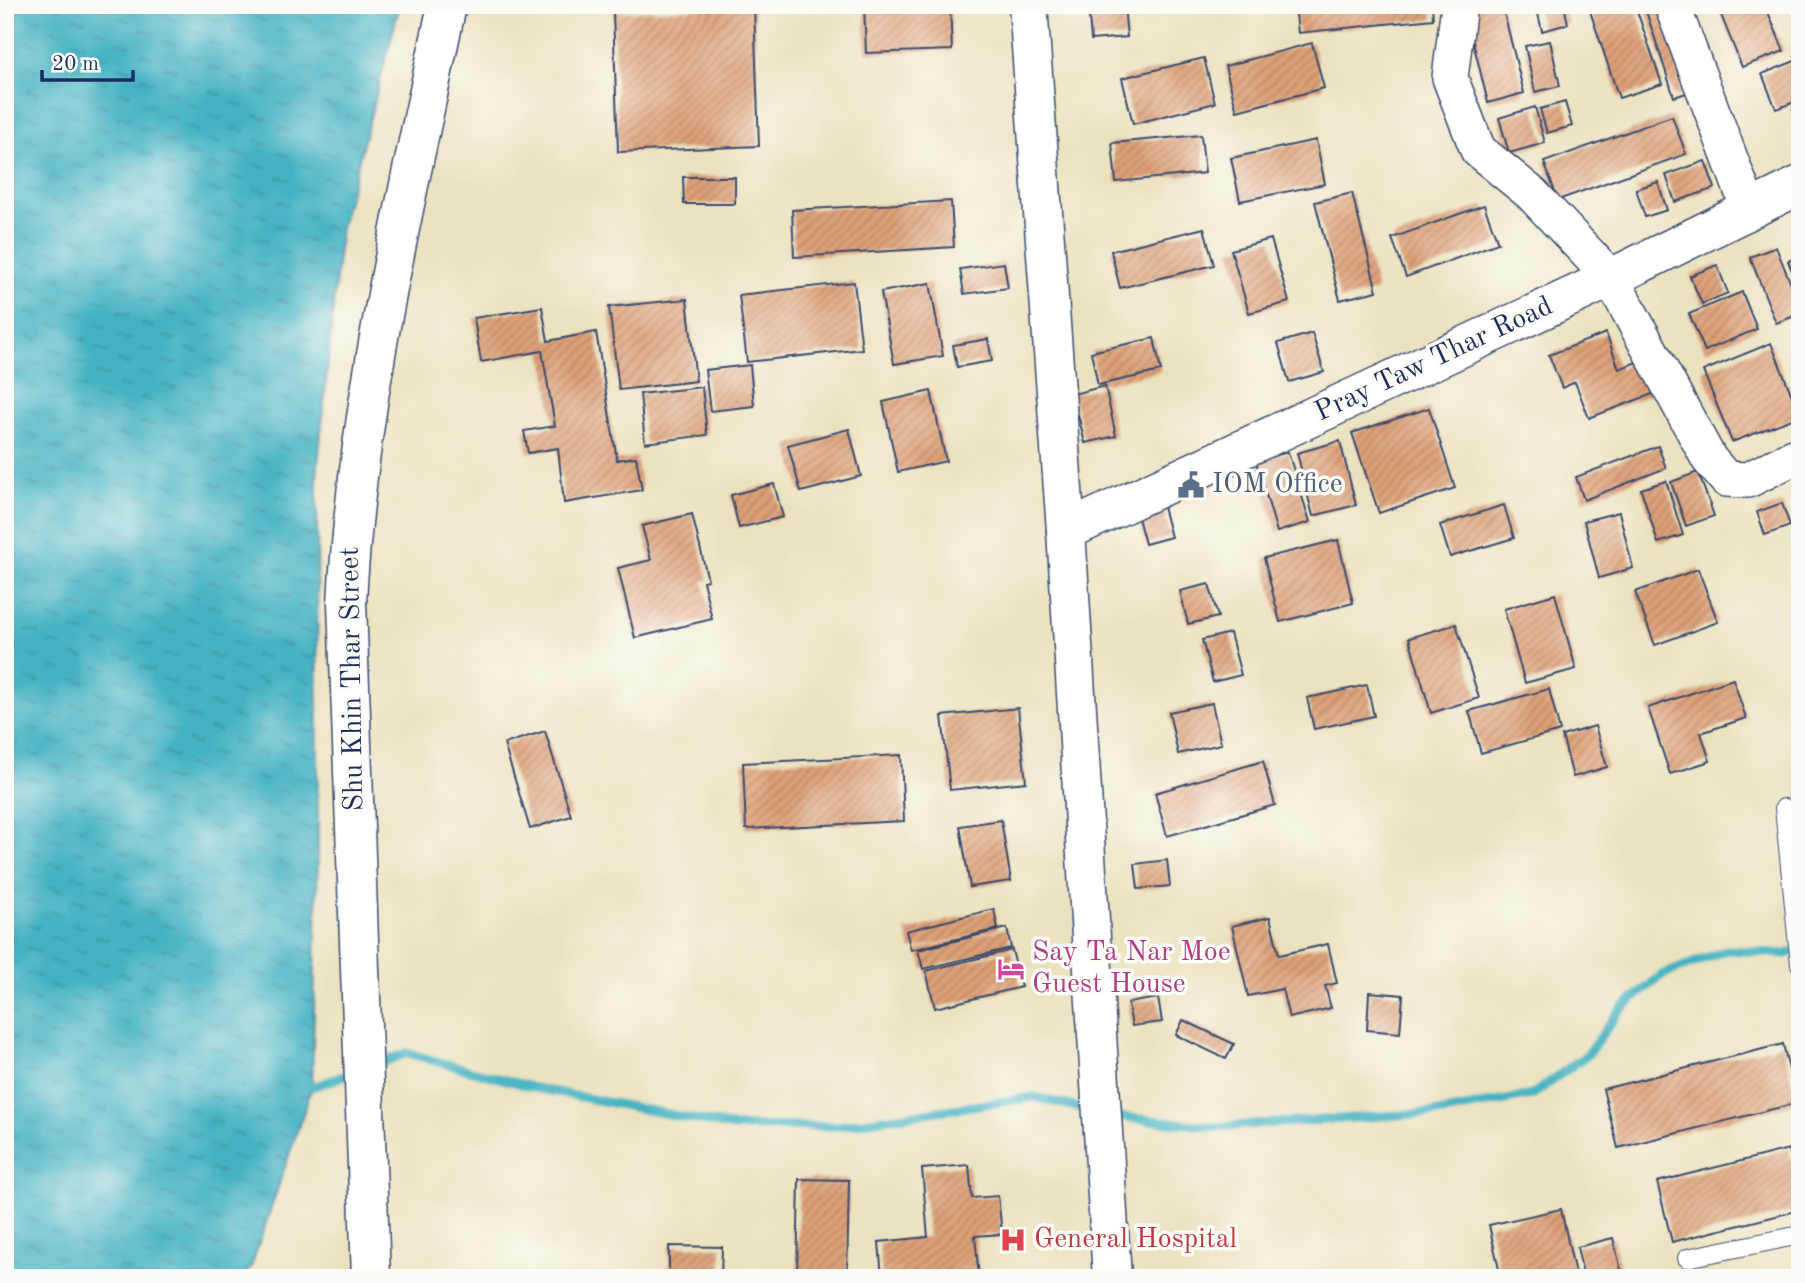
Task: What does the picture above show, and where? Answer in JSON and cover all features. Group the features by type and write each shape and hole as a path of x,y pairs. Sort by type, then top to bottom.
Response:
{"street":[{"name":"Shu Khin Thar Street","path":"371,1278 348,603 350,542 384,303 447,5"},
{"path":"1028,5 1066,531 1112,1278"},
{"path":"1459,5 1450,78 1478,150 1532,194 1611,278 1709,459 1726,479 1748,480 1800,454"},
{"path":"1672,5 1749,209"},
{"name":"Pray Taw Thar Road","path":"1066,531 1611,278 1800,185"}],"lane":[{"path":"1784,808 1798,923 1800,964"},
{"path":"1687,1258 1800,1235"}],"water":[{"path":"5,5 400,5 341,227 317,476 318,857 312,1087 251,1267 243,1278 5,1278"}],"building":[{"path":"864,5 950,5 952,50 866,53"},
{"path":"1088,5 1124,5 1127,37 1091,40"},
{"path":"1295,5 1432,5 1433,19 1298,33"},
{"path":"1478,5 1502,5 1524,93 1488,103 1465,9"},
{"path":"1536,5 1564,5 1568,24 1542,31"},
{"path":"1588,5 1635,5 1662,84 1619,98"},
{"path":"1644,5 1668,5 1696,90 1674,97"},
{"path":"1717,5 1765,5 1784,51 1742,67"},
{"path":"754,6 759,146 618,152 613,12"},
{"path":"1550,41 1560,86 1535,92 1525,46"},
{"path":"1312,43 1324,88 1237,111 1225,66"},
{"path":"1204,58 1215,103 1133,124 1122,78"},
{"path":"1800,59 1800,100 1776,109 1762,74"},
{"path":"1565,102 1572,126 1547,133 1540,109"},
{"path":"1535,107 1545,143 1509,153 1499,118"},
{"path":"1800,107 1800,128 1793,110"},
{"path":"1672,116 1686,154 1558,200 1544,162"},
{"path":"1201,135 1205,173 1116,182 1112,143"},
{"path":"1316,140 1325,184 1240,201 1231,158"},
{"path":"1705,161 1715,188 1675,202 1666,175"},
{"path":"683,177 735,177 735,204 684,204"},
{"path":"1658,182 1667,210 1645,217 1636,189"},
{"path":"1352,193 1377,291 1340,300 1315,202"},
{"path":"951,201 954,247 794,257 792,210"},
{"path":"1484,205 1498,243 1406,277 1392,238"},
{"path":"1204,228 1214,265 1120,288 1111,251"},
{"path":"1271,239 1289,302 1249,313 1231,250"},
{"path":"1776,247 1800,307 1800,314 1776,323 1750,257"},
{"path":"1800,256 1800,290 1788,261"},
{"path":"1004,263 1008,288 964,294 960,269"},
{"path":"1717,265 1728,293 1702,304 1690,276"},
{"path":"854,282 862,349 747,362 739,295"},
{"path":"930,283 943,356 894,364 881,292"},
{"path":"1742,292 1757,329 1705,351 1689,314"},
{"path":"687,299 696,381 619,390 609,307"},
{"path":"542,307 548,341 596,332 617,460 636,457 642,490 564,503 558,448 528,453 524,431 555,426 542,351 481,362 474,318"},
{"path":"1312,333 1324,372 1289,382 1278,343"},
{"path":"1606,333 1619,369 1642,360 1655,393 1589,418 1575,382 1562,388 1549,355"},
{"path":"1154,338 1161,371 1098,385 1091,352"},
{"path":"988,339 992,361 957,367 953,345"},
{"path":"1771,343 1800,416 1732,442 1703,371"},
{"path":"750,365 754,406 710,411 705,370"},
{"path":"1105,386 1116,436 1085,443 1073,394"},
{"path":"702,387 707,435 645,443 640,394"},
{"path":"931,391 946,461 898,472 883,402"},
{"path":"1429,408 1455,488 1379,513 1352,433"},
{"path":"849,429 861,476 801,492 788,445"},
{"path":"1340,441 1356,505 1313,516 1297,453"},
{"path":"1658,446 1666,468 1584,500 1576,477"},
{"path":"1288,452 1310,522 1277,532 1256,461"},
{"path":"1698,472 1714,516 1686,526 1671,482"},
{"path":"1666,481 1683,535 1658,543 1641,489"},
{"path":"774,484 783,517 739,528 731,495"},
{"path":"1782,503 1790,526 1765,535 1757,512"},
{"path":"1504,505 1514,538 1450,557 1440,525"},
{"path":"1163,507 1171,537 1145,544 1137,514"},
{"path":"1619,512 1633,568 1599,578 1584,521"},
{"path":"692,514 708,580 703,581 712,619 635,638 618,568 651,560 642,526"},
{"path":"1338,540 1353,603 1280,622 1264,558"},
{"path":"1698,569 1718,622 1655,645 1635,592"},
{"path":"1209,584 1218,617 1188,624 1180,591"},
{"path":"1555,594 1576,669 1525,683 1504,609"},
{"path":"1456,624 1479,698 1431,713 1409,638"},
{"path":"1230,633 1241,675 1213,682 1202,640"},
{"path":"1733,679 1746,718 1701,733 1710,761 1670,774 1648,708"},
{"path":"1367,685 1374,716 1314,729 1307,698"},
{"path":"1549,689 1560,731 1481,753 1469,711"},
{"path":"1212,703 1221,744 1178,754 1169,712"},
{"path":"1018,708 1026,782 950,790 942,716"},
{"path":"1595,726 1607,767 1573,777 1562,736"},
{"path":"545,731 571,816 530,829 504,744"},
{"path":"901,755 904,821 746,829 743,763"},
{"path":"1263,761 1275,805 1167,836 1155,793"},
{"path":"1001,820 1011,881 970,887 960,826"},
{"path":"1167,860 1170,886 1138,889 1135,864"},
{"path":"994,909 998,929 911,950 906,931"},
{"path":"1270,917 1279,955 1328,944 1337,983 1325,986 1331,1008 1289,1018 1282,989 1248,996 1232,926"},
{"path":"1007,928 1011,948 923,969 918,950"},
{"path":"1012,950 1021,987 935,1008 926,971"},
{"path":"1369,992 1403,995 1400,1033 1367,1030"},
{"path":"1158,998 1162,1022 1132,1026 1128,1003"},
{"path":"1183,1020 1234,1044 1226,1059 1176,1035"},
{"path":"1783,1044 1797,1103 1618,1148 1603,1089"},
{"path":"1789,1149 1800,1191 1800,1210 1672,1242 1657,1182"},
{"path":"969,1165 972,1198 998,1196 1002,1234 975,1236 979,1277 882,1278 879,1242 928,1237 922,1169"},
{"path":"799,1179 849,1180 847,1278 797,1277"},
{"path":"1561,1209 1576,1278 1501,1278 1489,1225"},
{"path":"1613,1238 1623,1278 1584,1278 1577,1247"},
{"path":"669,1246 722,1247 721,1278 669,1278"}],"waterway":[{"path":"1113,1116 1215,1127 1444,1112 1532,1095 1588,1054 1620,1010 1662,975 1727,950 1786,954 1800,949"},
{"path":"372,1066 407,1053 535,1088 734,1127 836,1126 1034,1097 1092,1111"},
{"path":"312,1087 355,1072"}],"place":[{"name":"IOM Office","path":"1191,485"},
{"name":"Say Ta Nar Moe Guest House","path":"1011,969"},
{"name":"General Hospital","path":"1013,1240"}]}
